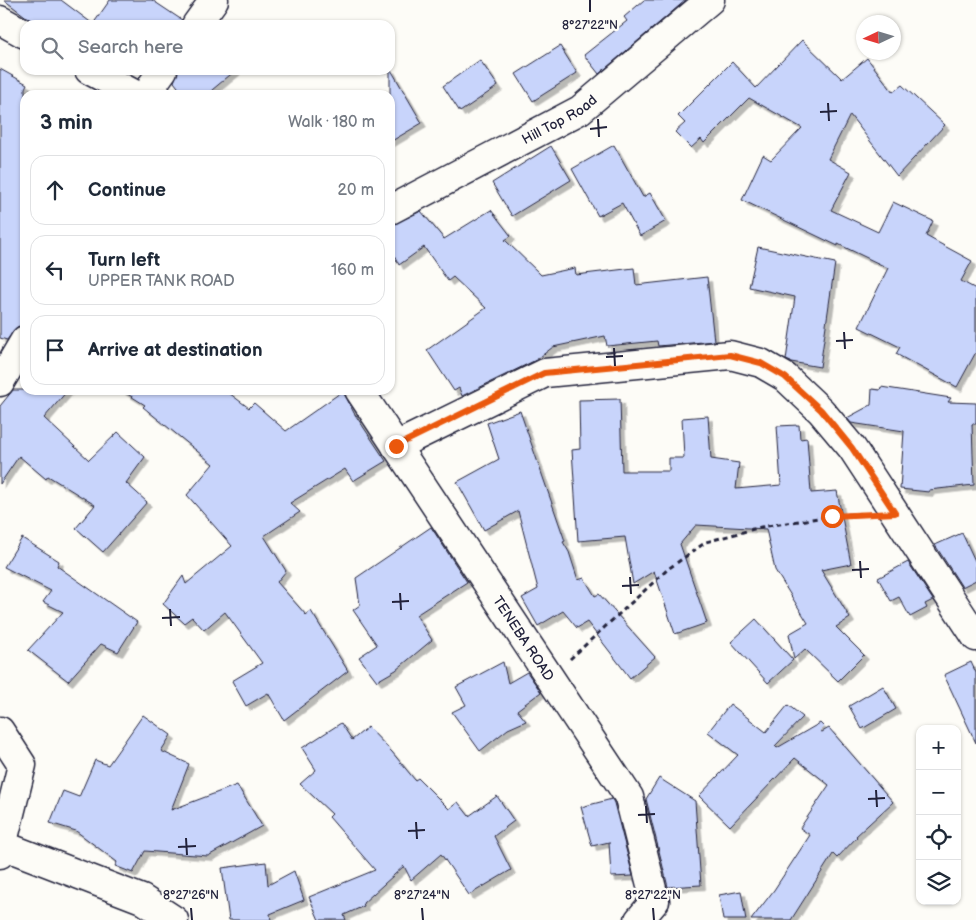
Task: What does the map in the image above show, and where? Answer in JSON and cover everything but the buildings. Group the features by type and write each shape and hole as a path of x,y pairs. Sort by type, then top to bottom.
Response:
{"street":[{"path":"200,20 214,0"},
{"name":"Hill Top Road","path":"395,207 580,110 710,0"},
{"path":"0,20 20,31"},
{"path":"98,75 127,90"},
{"path":"155,90 153,84 159,75"},
{"path":"0,382 20,348"},
{"path":"396,446 544,373 730,355 761,363 785,377 821,410 852,448 976,637"},
{"name":"TENEBA ROAD","path":"362,395 629,796 647,911"},
{"path":"0,731 22,765 1,849 142,899 174,920"}],"path":[{"path":"550,678 668,570 706,542 761,526 832,516 895,513"}],"route":[{"path":"396,446 544,373 730,355 761,363 785,377 821,410 852,448 895,513 832,516"}]}
